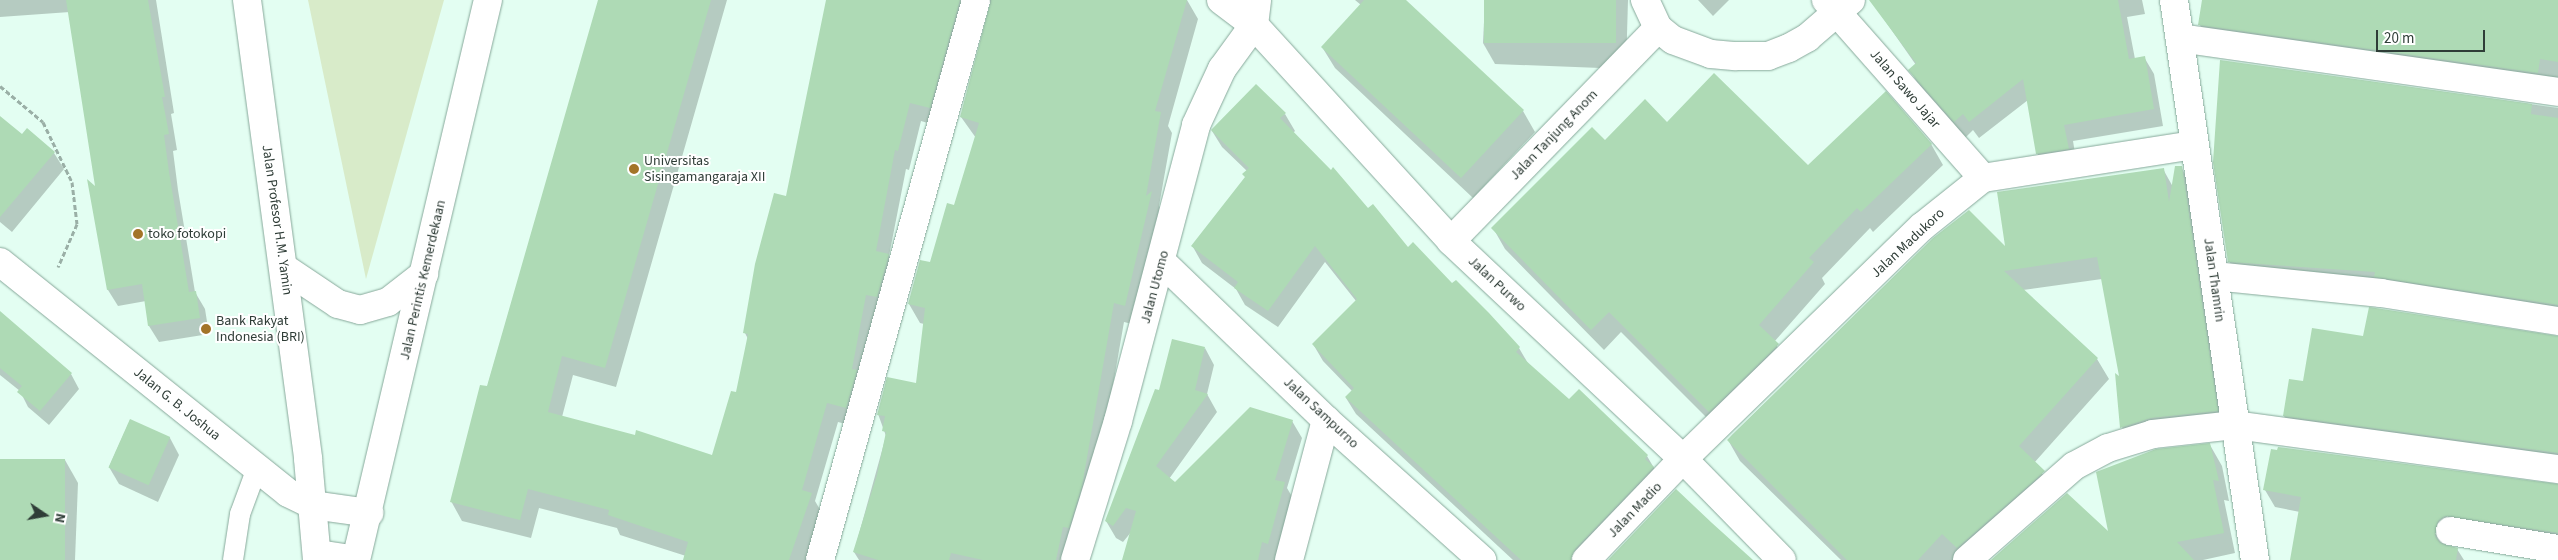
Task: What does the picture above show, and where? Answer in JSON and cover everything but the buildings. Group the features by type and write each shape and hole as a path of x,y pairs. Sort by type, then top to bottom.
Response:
{"street":[{"name":"Jalan Profesor H.M. Yamin","path":"247,0 284,268 318,557"},
{"name":"Jalan Perintis Kemerdekaan","path":"356,560 369,513 488,0"},
{"path":"820,560 976,0"},
{"name":"Jalan Purwo","path":"1221,0 1256,12 1451,241 1683,459 1782,560"},
{"path":"1645,0 1658,28 1686,47 1711,54 1768,56 1807,38 1838,4"},
{"name":"Jalan Thamrin","path":"2174,0 2193,145 2255,560"},
{"name":"Jalan Sawo Jajar","path":"1838,4 1983,178"},
{"name":"Jalan Utomo","path":"1075,560 1118,421 1162,262 1196,125 1222,68 1256,12"},
{"name":"Jalan Tanjung Anom","path":"1451,241 1658,28"},
{"path":"2180,38 2558,92"},
{"name":"Jalan Madukoro","path":"1683,459 1923,226 1983,178 2193,145"},
{"name":"Jalan G. B. Joshua","path":"0,262 288,493 313,505 369,513"},
{"name":"Jalan Sampurno","path":"1162,262 1326,420 1482,560"},
{"path":"284,268 338,304 360,310 388,302 424,274"},
{"path":"2214,276 2381,293 2558,321"},
{"path":"1289,560 1326,420"},
{"path":"1967,560 2074,466 2108,448 2153,434 2235,425 2558,469"},
{"name":"Jalan Madio","path":"1586,560 1683,459"},
{"path":"2450,531 2558,550"},
{"path":"318,557 356,560"}],"lane":[{"path":"233,560 240,514 257,468"}],"path":[{"path":"0,86 43,122 72,182 77,224 44,298"}],"green space":[{"path":"308,0 444,0 366,279"}],"place":[{"name":"Universitas Sisingamangaraja XII","path":"634,169"},
{"name":"toko fotokopi","path":"138,234"},
{"name":"Bank Rakyat Indonesia (BRI)","path":"206,329"}]}
